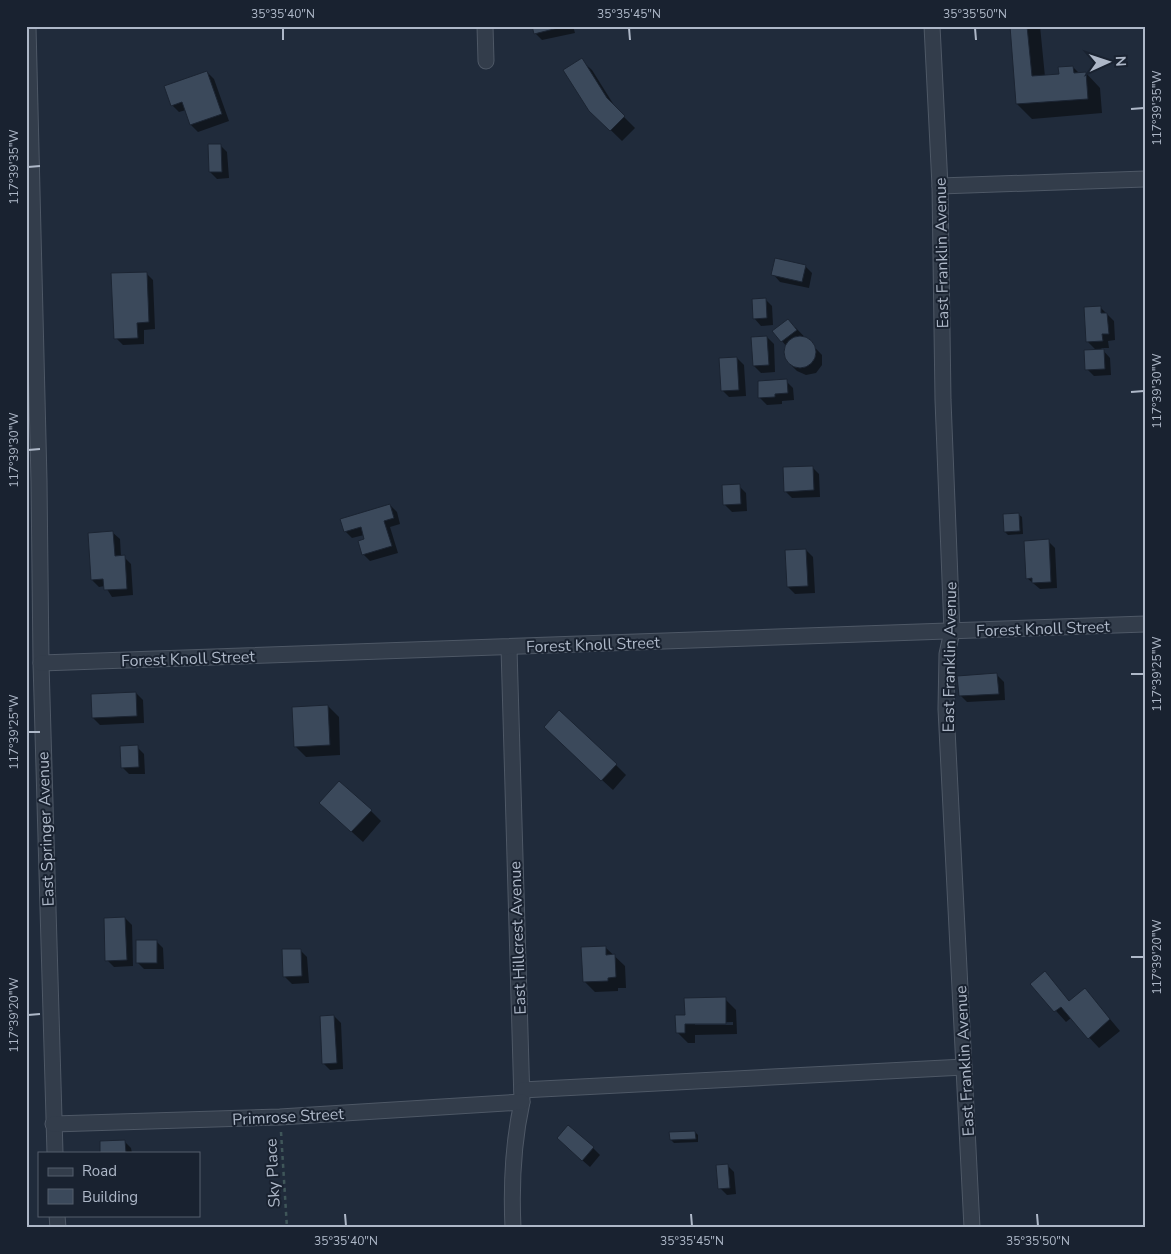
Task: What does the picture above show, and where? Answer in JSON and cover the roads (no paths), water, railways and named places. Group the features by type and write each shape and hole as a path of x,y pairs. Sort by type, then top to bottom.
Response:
{"street":[{"name":"East Springer Avenue","path":"28,26 33,482 41,663 54,1152"},
{"path":"485,26 486,61"},
{"name":"East Franklin Avenue","path":"932,26 940,186 943,400 952,631 947,654 946,709 972,1228"},
{"path":"940,186 1145,179"},
{"name":"Forest Knoll Street","path":"41,663 509,648 1145,624"},
{"name":"East Hillcrest Avenue","path":"509,648 522,1096 516,1128 512,1183 513,1228"},
{"name":"Primrose Street","path":"53,1124 280,1117 522,1096 964,1067"}]}
